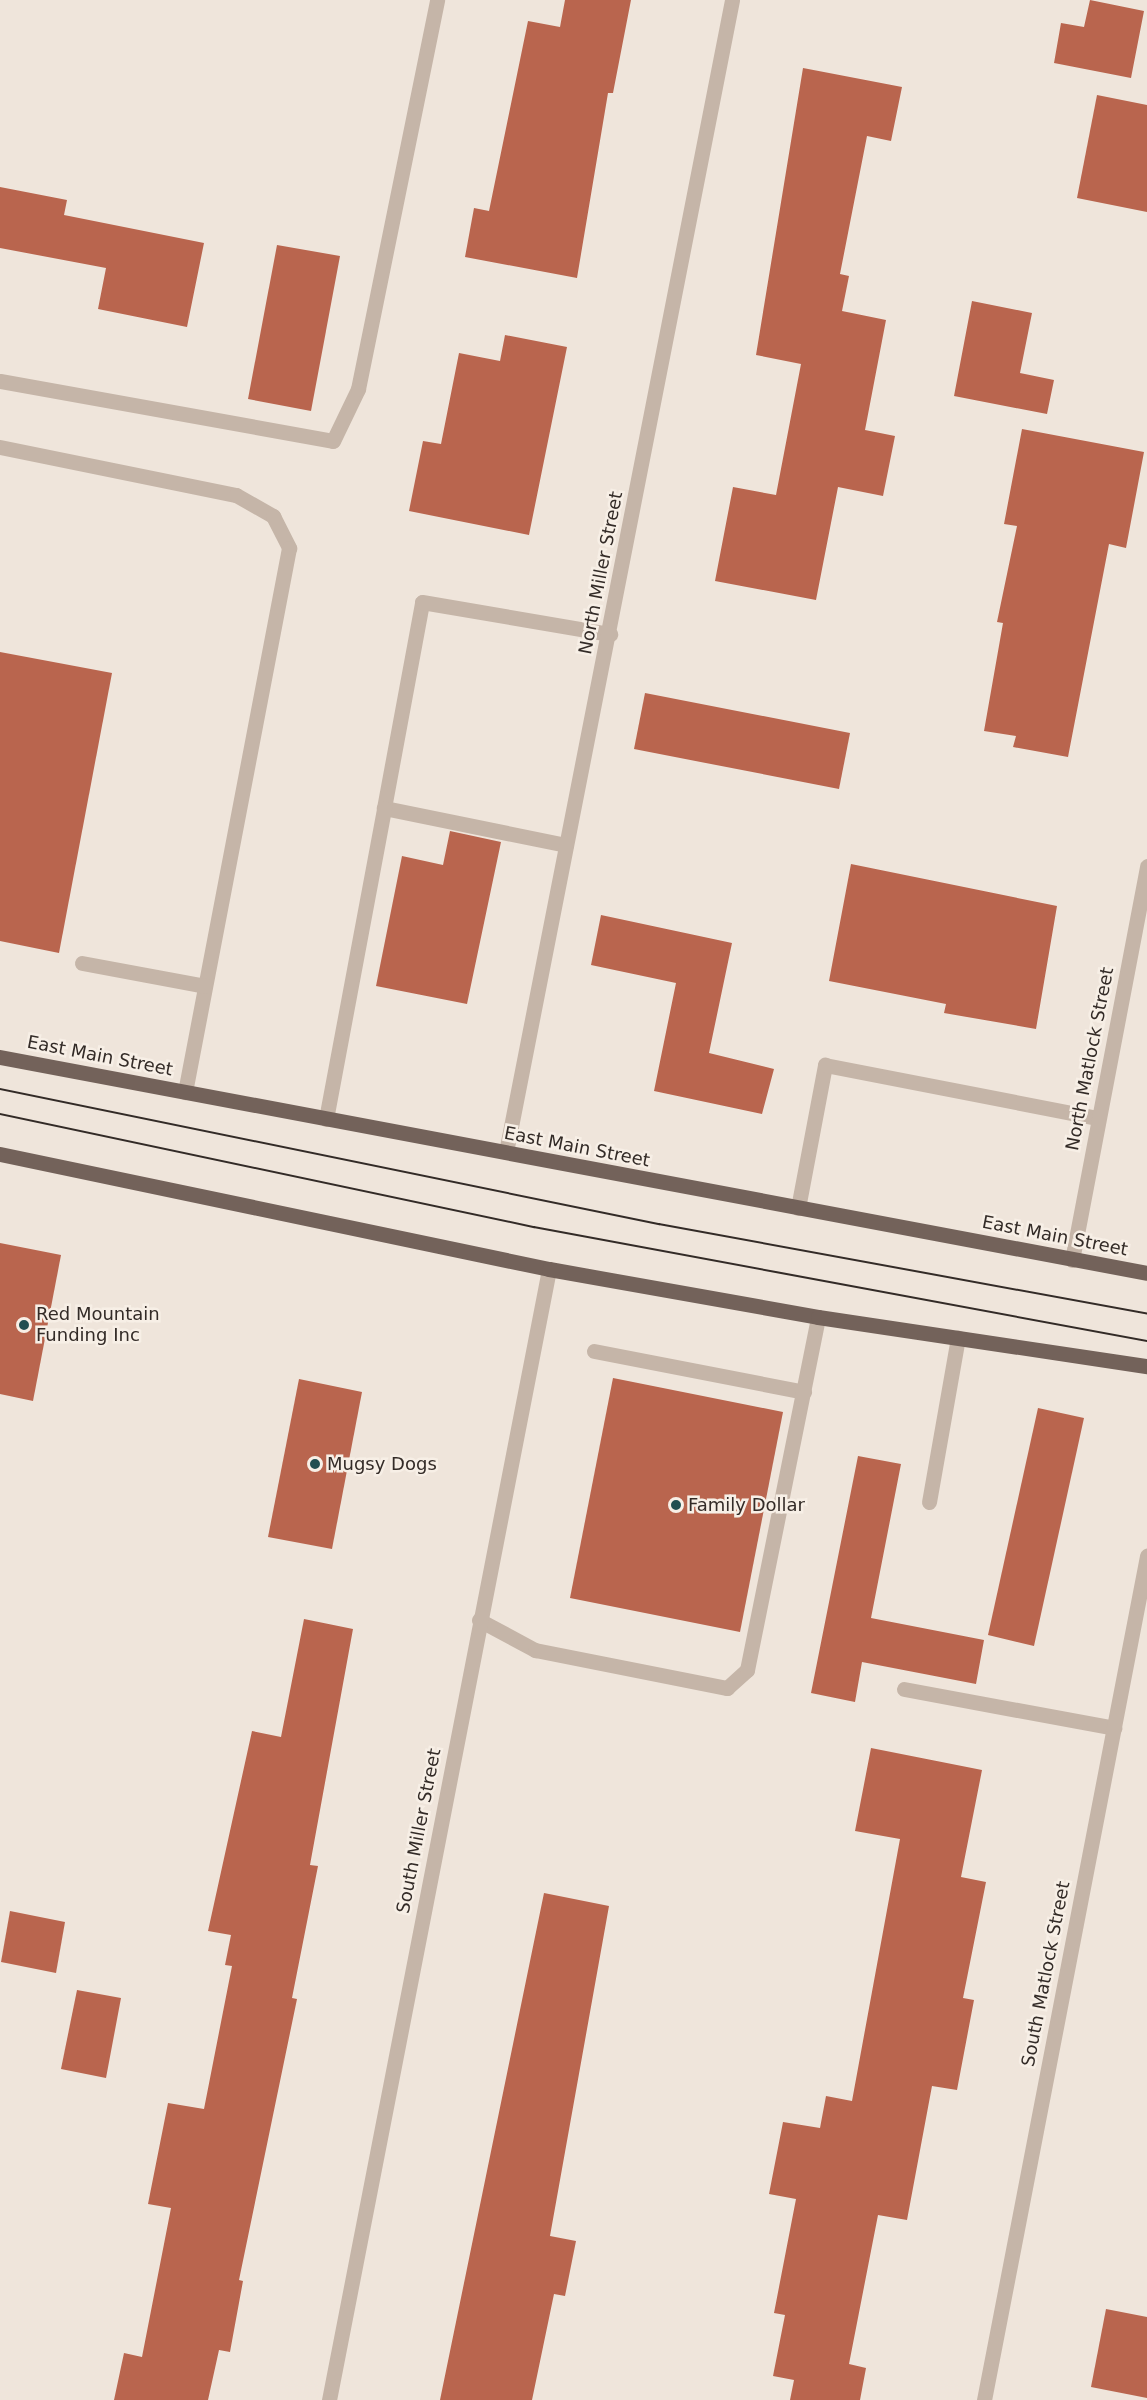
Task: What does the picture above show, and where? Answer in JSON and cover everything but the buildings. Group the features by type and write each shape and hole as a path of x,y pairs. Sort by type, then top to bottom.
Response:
{"main road":[{"name":"East Main Street","path":"0,1057 1147,1273"},
{"path":"0,1154 549,1269 818,1317 1147,1366"}],"street":[{"path":"0,381 333,441 358,389 437,0"},
{"name":"North Miller Street","path":"506,1152 610,634 732,0"},
{"path":"0,447 236,495 273,516 289,548 184,1092"},
{"path":"326,1119 422,602 610,634"},
{"path":"384,808 566,845"},
{"name":"North Matlock Street","path":"1072,1260 1147,867"},
{"path":"82,963 205,986"},
{"path":"798,1208 825,1065 1098,1118"},
{"name":"South Miller Street","path":"329,2400 549,1269"},
{"path":"479,1620 535,1650 727,1688 747,1670 818,1317"},
{"path":"929,1502 958,1338"},
{"path":"594,1351 804,1392"},
{"name":"South Matlock Street","path":"984,2400 1147,1556"},
{"path":"904,1689 1114,1728"}],"tram line":[{"path":"0,1089 659,1224 1147,1314"},
{"path":"0,1114 534,1227 1147,1341"}],"place":[{"name":"Red Mountain Funding Inc","path":"24,1325"},
{"name":"Mugsy Dogs","path":"315,1464"},
{"name":"Family Dollar","path":"676,1505"}]}
